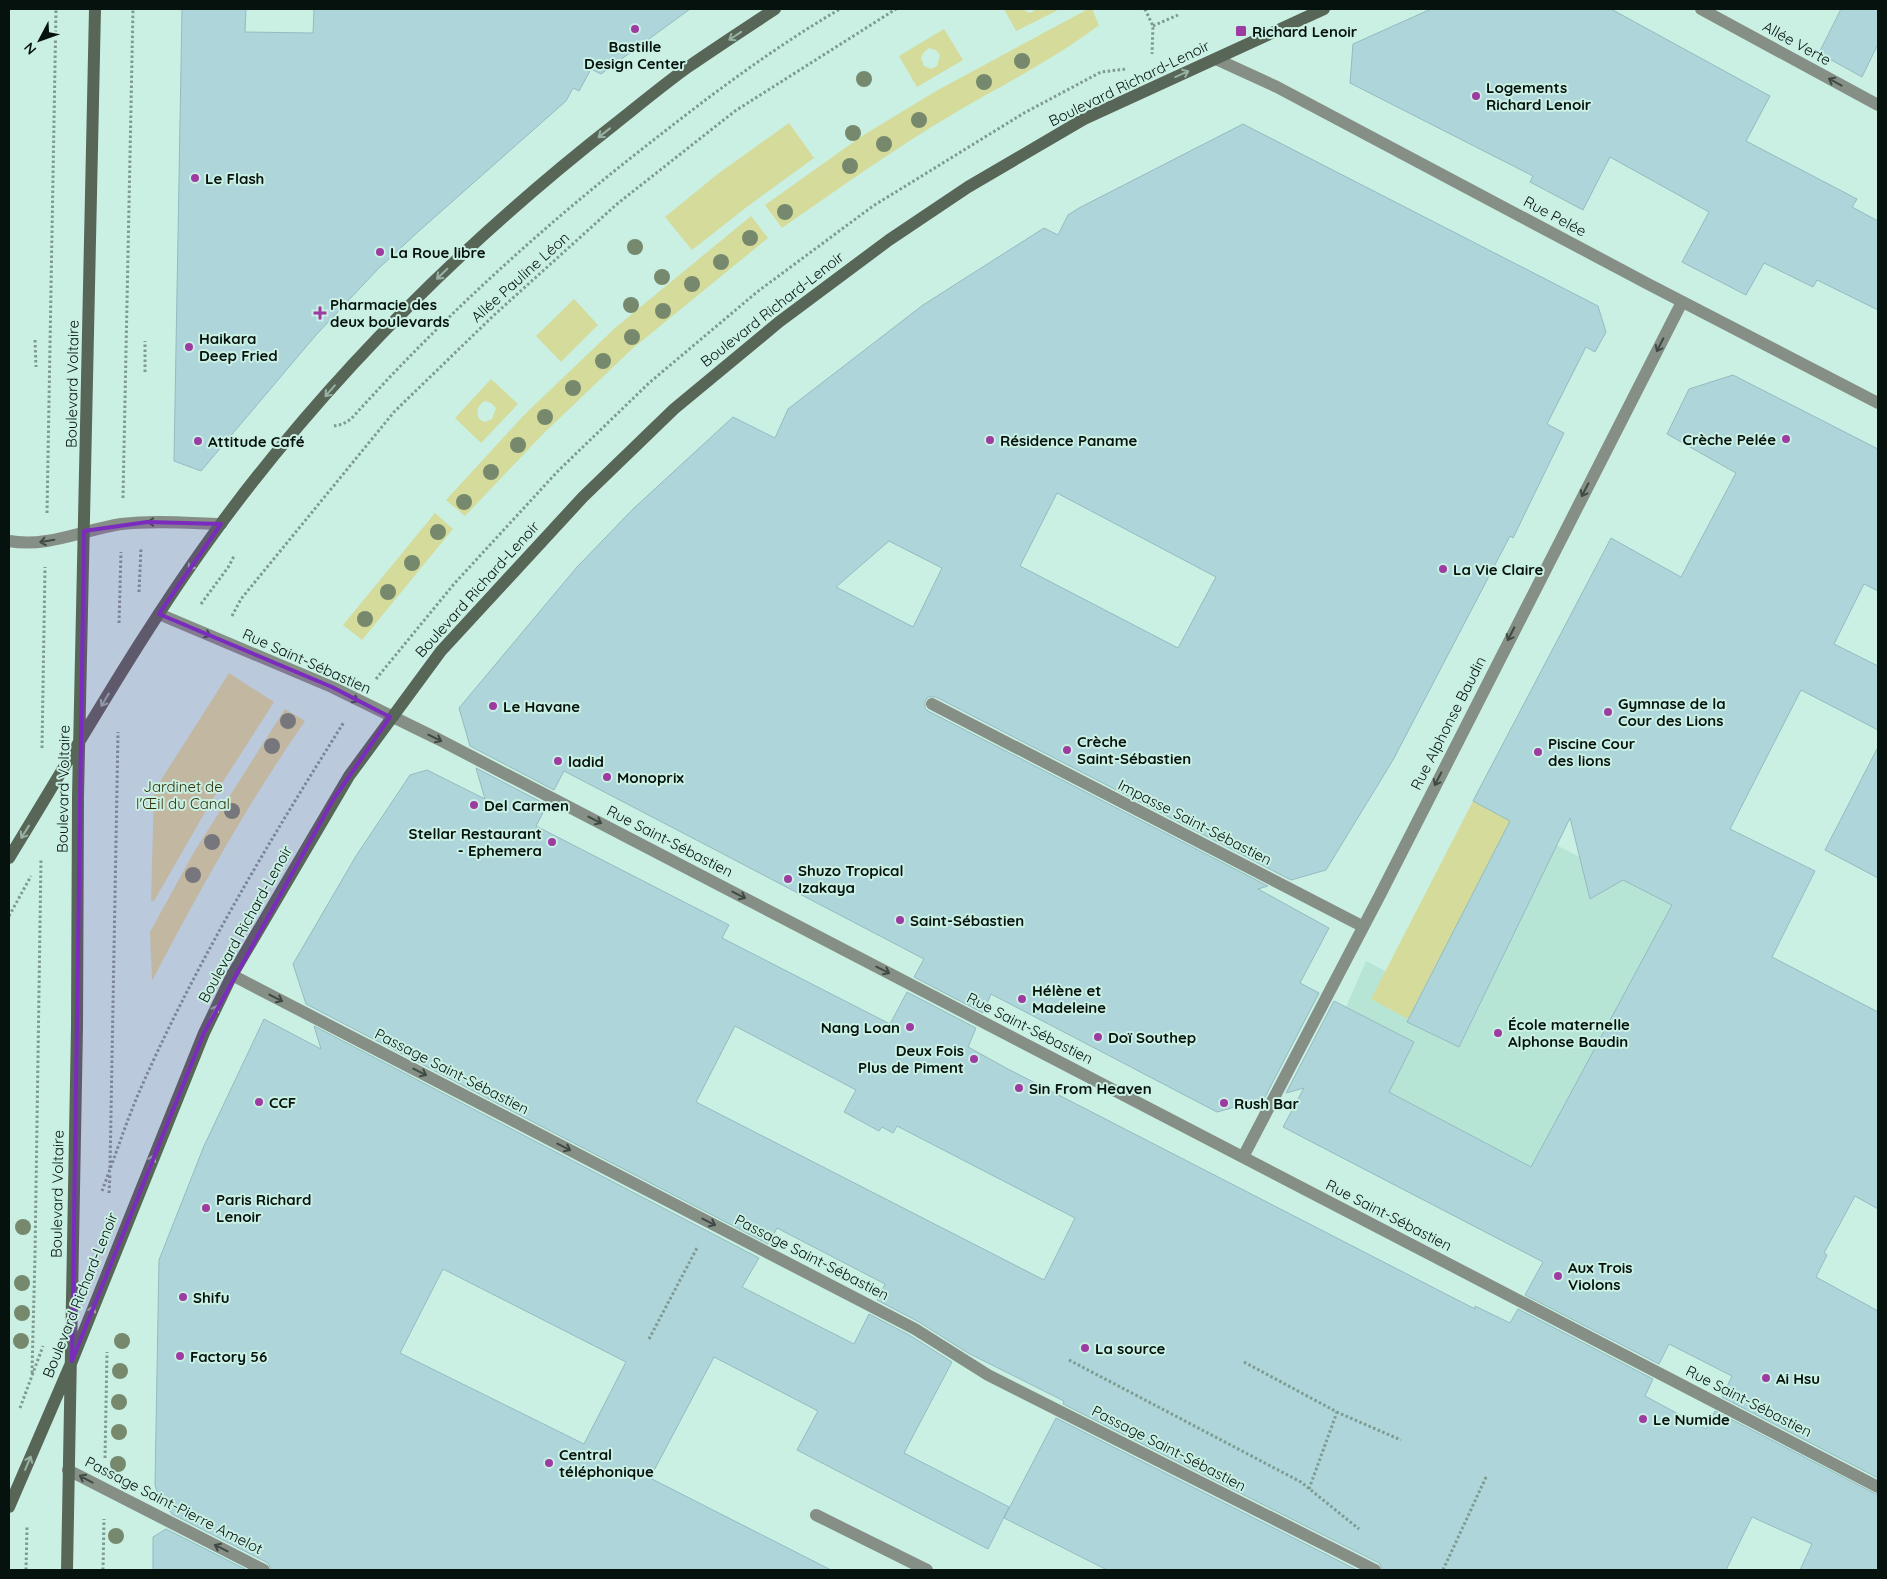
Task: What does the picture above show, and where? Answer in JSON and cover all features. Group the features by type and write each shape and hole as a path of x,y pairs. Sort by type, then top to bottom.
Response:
{"street":[{"name":"Boulevard Voltaire","path":"67,1570 72,1361 80,742 95,9"},
{"path":"9,858 159,614 221,524 297,429 385,329 474,244 563,165 680,74 775,9"},
{"name":"Boulevard Richard-Lenoir","path":"9,1508 72,1361 204,1032 232,975 333,800 390,717 441,651 582,497 674,409 779,322 889,240 968,187 1084,119 1324,9"},
{"name":"Allée Verte","path":"1701,9 1878,105"},
{"name":"Rue Pelée","path":"1216,59 1277,87 1682,302 1878,403"},
{"name":"Rue Alphonse Baudin","path":"1243,1157 1682,302"},
{"path":"9,541 46,543 84,531 146,522 221,524"},
{"name":"Rue Saint-Sébastien","path":"159,614 332,687 438,739 1878,1487"},
{"name":"Impasse Saint-Sébastien","path":"932,704 1362,926"},
{"name":"Passage Saint-Sébastien","path":"232,975 916,1329 988,1376 1373,1569"},
{"name":"Passage Saint-Pierre Amelot","path":"68,1470 264,1570"},
{"path":"816,1515 927,1570"}],"path":[{"name":"Boulevard Voltaire","path":"48,498 56,9"},
{"path":"122,524 133,9"},
{"path":"329,427 343,424 351,419 408,356 494,273 588,191 709,96 840,9"},
{"name":"Allée Pauline Léon","path":"228,621 241,599 394,412 493,316 617,204 735,112 896,9"},
{"path":"1145,9 1153,26 1152,54"},
{"path":"1153,26 1178,15"},
{"path":"35,340 36,367"},
{"path":"145,341 145,372"},
{"path":"139,594 142,540"},
{"name":"Boulevard Voltaire","path":"43,708 44,589"},
{"name":"Boulevard Richard-Lenoir","path":"143,1082 220,927 305,784 346,720"},
{"path":"112,1075 116,801"},
{"name":"Boulevard Voltaire","path":"35,1256 40,930"},
{"path":"649,1339 700,1242"},
{"path":"1069,1360 1301,1482 1369,1537 1375,1560 1373,1569"},
{"path":"1244,1362 1337,1412 1401,1440"},
{"path":"1309,1489 1337,1412"},
{"path":"1443,1570 1487,1475"}],"highlighted area":[{"path":"147,522 221,524 159,614 332,687 390,717 333,800 204,1033 72,1361 84,531"}],"shaded area":[{"name":"École maternelle Alphonse Baudin","path":"1510,821 1719,929 1543,1262 1283,1127 1346,1007 1366,961 1421,990"}],"green space":[{"path":"1004,9 1022,9 1030,13 1037,9 1060,9 1016,31"},
{"path":"1088,9 1092,9 1099,25 1082,38 909,141 782,228 765,205 862,136 936,91"},
{"path":"944,29 963,60 917,87 899,56","holes":["929,48 936,50 940,55 937,66 931,69 924,66 921,58 924,52"]},
{"path":"789,123 814,158 692,250 665,217 719,173"},
{"path":"751,216 768,238 632,349 543,434 465,516 446,500 525,414 615,328"},
{"path":"574,299 598,325 561,362 536,336"},
{"path":"491,379 518,404 481,443 455,418","holes":["485,401 491,403 496,408 492,419 485,422 479,419 477,411 480,405"]},
{"path":"435,513 453,529 362,640 343,625"},
{"name":"Jardinet de l'Œil du Canal","path":"229,673 274,702 219,788 154,901 151,901 154,791"},
{"name":"Jardinet de l'Œil du Canal","path":"285,709 305,721 263,784 224,849 152,981 150,932 194,852"},
{"path":"1473,801 1510,821 1408,1019 1371,999"}],"building":[{"path":"182,9 246,9 245,32 313,33 314,9 690,9 601,74 591,69 579,91 573,88 566,101 378,269 316,335 201,471 174,461"},
{"path":"1431,9 1611,9 1770,96 1746,141 1857,199 1852,207 1878,221 1878,310 1817,280 1813,287 1764,263 1746,295 1682,262 1709,212 1610,157 1583,210 1530,182 1533,176 1350,83 1353,44"},
{"path":"1841,9 1878,9 1878,44 1862,77 1819,53"},
{"path":"1243,124 1598,306 1606,332 1595,352 1586,347 1547,424 1564,433 1513,538 1510,536 1393,760 1326,870 1291,880 936,697 928,697 925,701 925,708 928,711 1268,886 1258,889 1329,928 1300,983 1319,993 1264,1099 1217,1112 991,994 983,1013 914,977 924,959 564,771 554,790 470,746 459,708 577,567 633,509 733,417 775,438 788,409 923,305 1044,228 1058,235 1068,215","holes":["1057,493 1216,577 1178,648 1020,566","889,541 942,568 913,627 836,587"]},
{"path":"1733,375 1878,449 1878,591 1864,584 1834,644 1878,666 1878,730 1801,690 1730,829 1815,871 1772,957 1878,1012 1878,1209 1855,1196 1824,1253 1827,1255 1816,1277 1878,1311 1878,1478 1722,1397 1732,1376 1669,1344 1659,1364 1525,1295 1543,1262 1283,1127 1304,1088 1286,1093 1334,1001 1414,1042 1389,1092 1531,1167 1672,905 1623,880 1590,899 1570,818 1459,1047 1407,1022 1510,821 1473,801 1611,538 1681,577 1736,473 1667,434 1689,389"},
{"path":"1878,747 1878,878 1825,850"},
{"path":"476,768 547,805 536,826 729,925 722,938 890,1024 907,992 976,1028 968,1047 1008,1069 1475,1309 1475,1306 1510,1323 1518,1309 1653,1379 1645,1396 1706,1429 1715,1411 1878,1495 1878,1570 1800,1570 1812,1544 1752,1517 1726,1570 1383,1570 1379,1563 1063,1404 1064,1401 968,1353 919,1322 877,1300 885,1284 777,1228 768,1244 306,1004 293,964 356,856 410,775 427,770 485,799","holes":["735,1026 856,1090 844,1112 879,1131 882,1127 893,1133 897,1126 1075,1218 1044,1280 696,1102"]},
{"path":"264,1019 321,1049 314,1026 759,1258 742,1287 854,1344 869,1314 911,1336 952,1362 904,1453 1009,1507 988,1549 797,1450 818,1411 714,1357 650,1478 831,1570 272,1570 268,1563 172,1514 157,1493 155,1484 159,1260 204,1146","holes":["443,1269 626,1362 584,1444 400,1353"]},
{"path":"1056,1418 1357,1570 1107,1570 1004,1518"},
{"path":"166,1529 247,1570 153,1570 153,1537"}],"place":[{"name":"Bastille Design Center","path":"635,29"},
{"name":"Richard Lenoir","path":"1241,31"},
{"name":"Logements Richard Lenoir","path":"1476,96"},
{"name":"Le Flash","path":"195,178"},
{"name":"La Roue libre","path":"380,252"},
{"name":"Pharmacie des deux boulevards","path":"320,313"},
{"name":"Haikara Deep Fried","path":"189,347"},
{"name":"Crèche Pelée","path":"1786,439"},
{"name":"Résidence Paname","path":"990,440"},
{"name":"Attitude Café","path":"198,441"},
{"name":"La Vie Claire","path":"1443,569"},
{"name":"Le Havane","path":"493,706"},
{"name":"Gymnase de la Cour des Lions","path":"1608,712"},
{"name":"Crèche Saint-Sébastien","path":"1067,750"},
{"name":"Piscine Cour des lions","path":"1538,752"},
{"name":"ladid","path":"558,761"},
{"name":"Monoprix","path":"607,777"},
{"name":"Del Carmen","path":"474,805"},
{"name":"Stellar Restaurant - Ephemera","path":"552,842"},
{"name":"Shuzo Tropical Izakaya","path":"788,879"},
{"name":"Saint-Sébastien","path":"900,920"},
{"name":"Hélène et Madeleine","path":"1022,999"},
{"name":"Nang Loan","path":"910,1027"},
{"name":"École maternelle Alphonse Baudin","path":"1498,1033"},
{"name":"Doï Southep","path":"1098,1037"},
{"name":"Deux Fois Plus de Piment","path":"974,1059"},
{"name":"Sin From Heaven","path":"1019,1088"},
{"name":"CCF","path":"259,1102"},
{"name":"Rush Bar","path":"1224,1103"},
{"name":"Paris Richard Lenoir","path":"206,1208"},
{"name":"Aux Trois Violons","path":"1558,1276"},
{"name":"Shifu","path":"183,1297"},
{"name":"La source","path":"1085,1348"},
{"name":"Factory 56","path":"180,1356"},
{"name":"Ai Hsu","path":"1766,1378"},
{"name":"Le Numide","path":"1643,1419"},
{"name":"Central téléphonique","path":"549,1463"}]}
